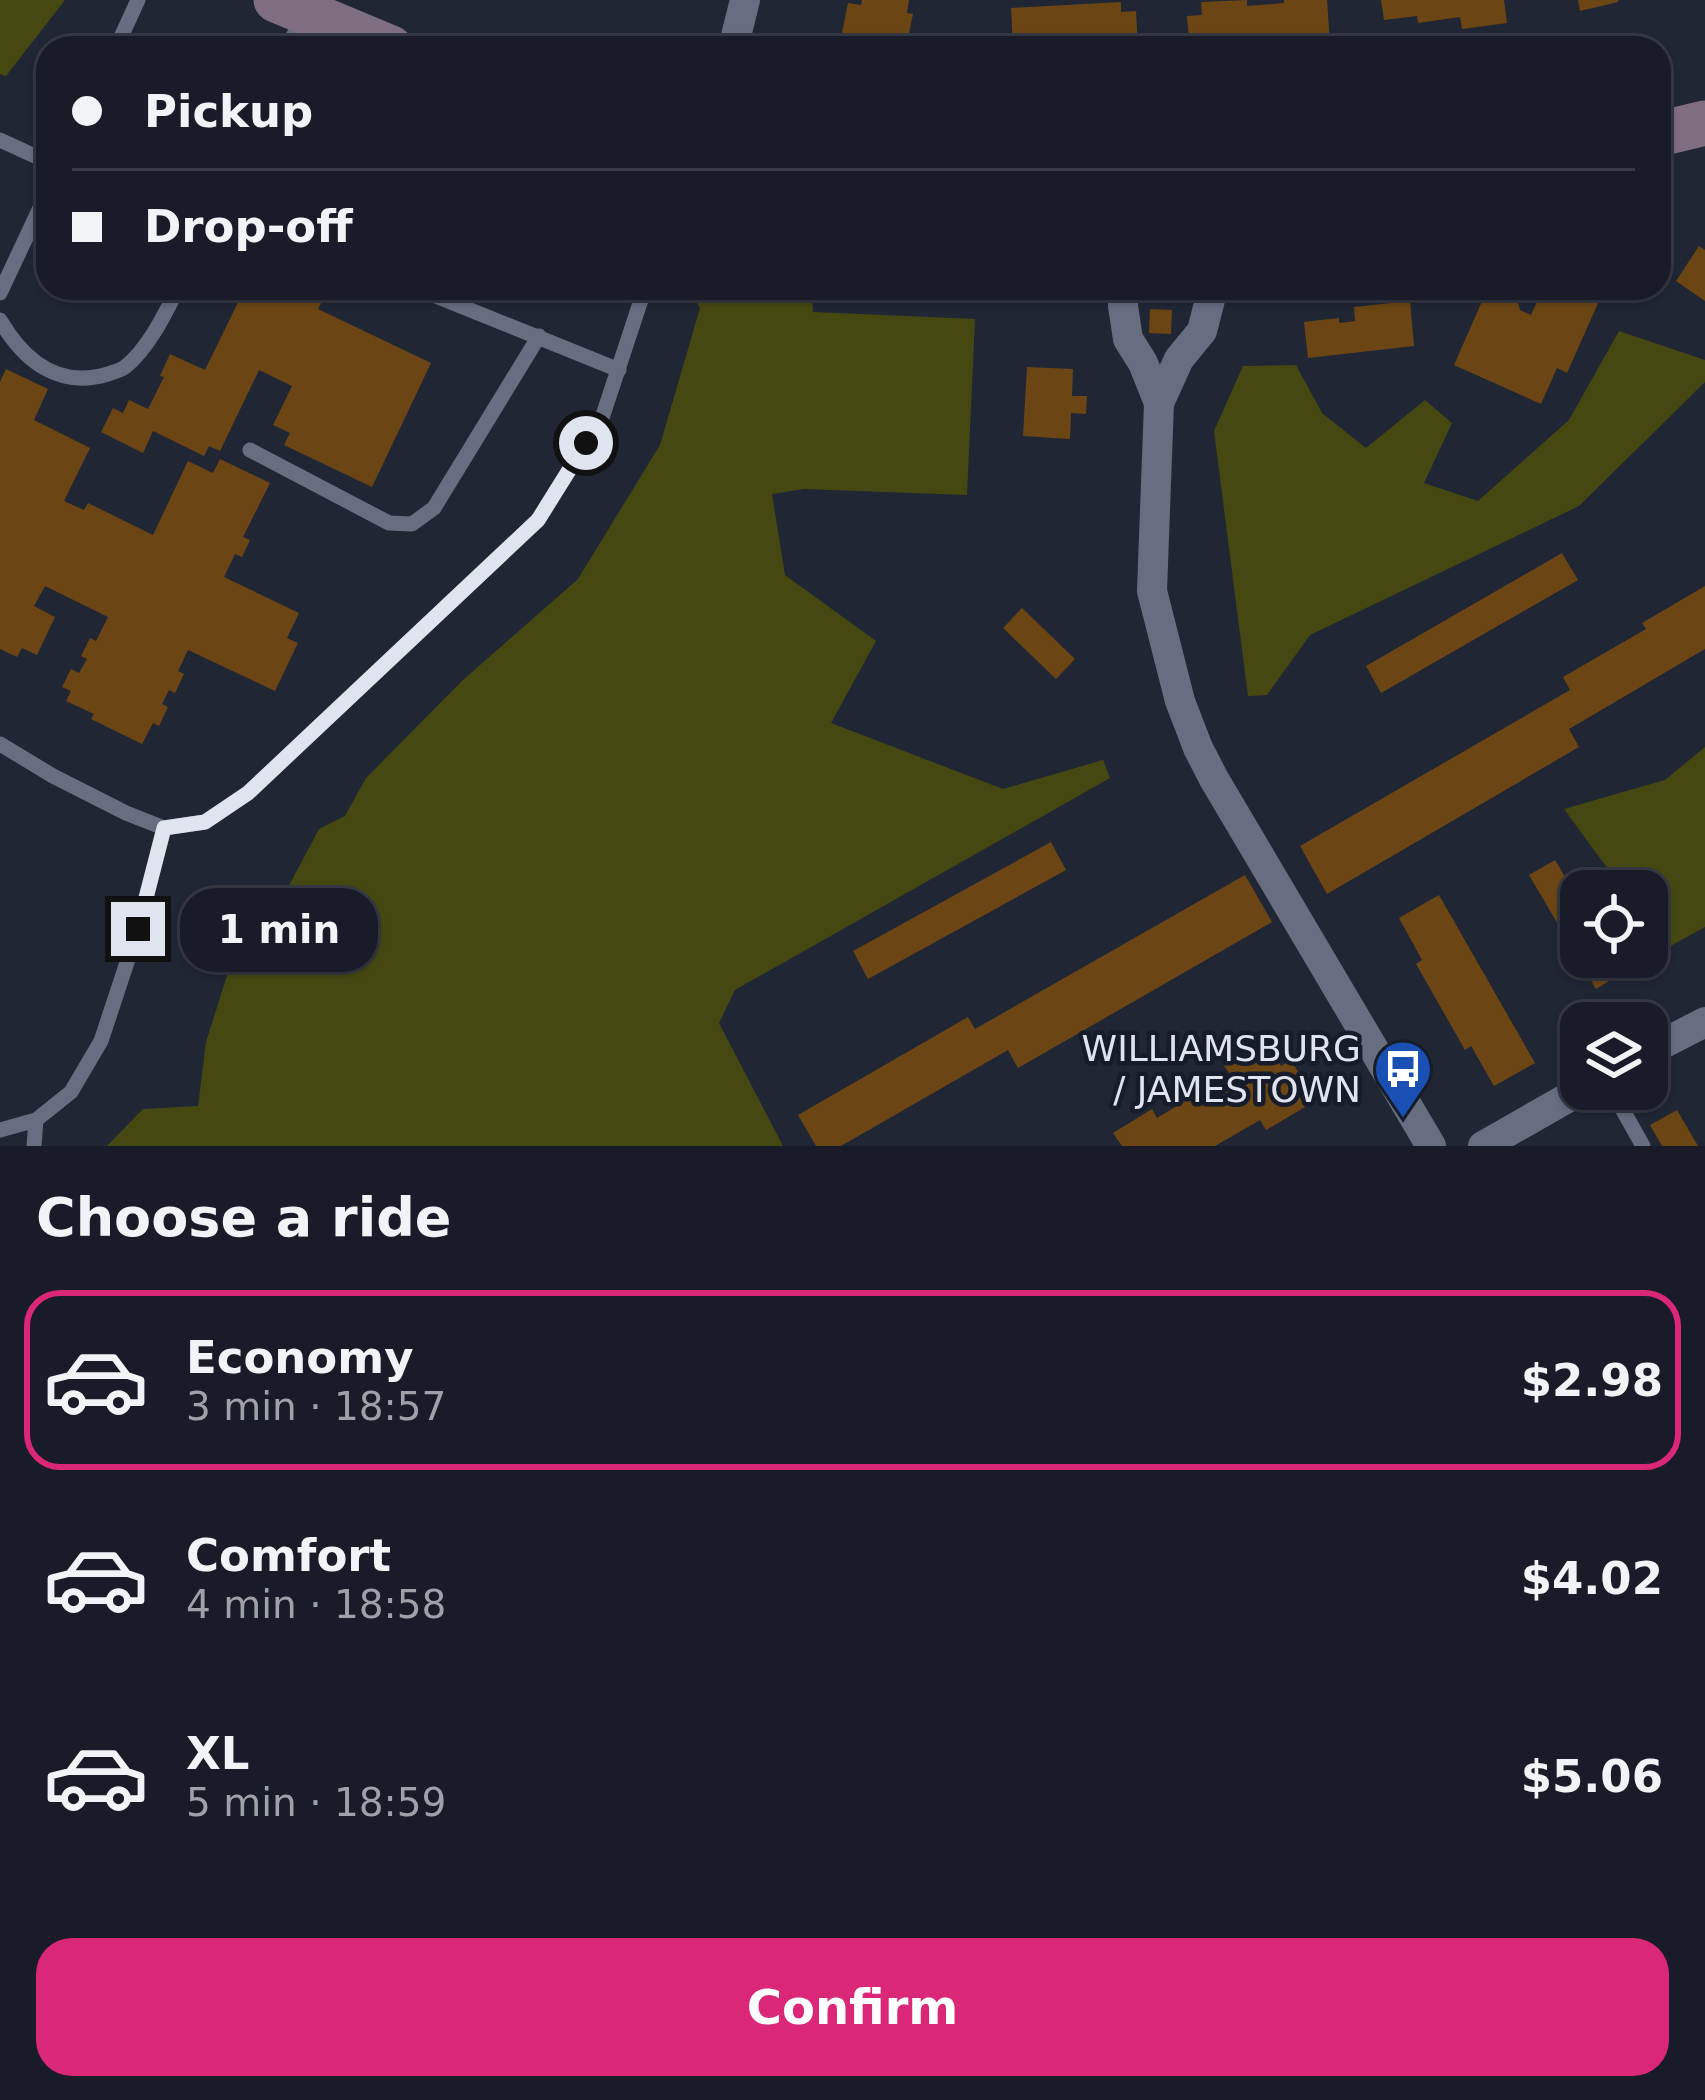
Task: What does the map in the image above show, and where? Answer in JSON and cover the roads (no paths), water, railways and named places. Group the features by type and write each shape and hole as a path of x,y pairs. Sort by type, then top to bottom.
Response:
{"main road":[{"path":"289,20 347,36"},
{"path":"1671,131 1705,123"}],"street":[{"path":"736,36 745,0"},
{"path":"1123,300 1128,339 1159,404"},
{"path":"1210,300 1202,331 1179,359 1159,404 1152,591 1172,676 1214,779 1431,1146"},
{"path":"1668,1040 1705,1022"},
{"path":"1483,1146 1560,1102"}],"lane":[{"path":"122,36 138,0"},
{"path":"0,140 36,156"},
{"path":"0,293 36,216"},
{"path":"0,320 17,347 50,373 88,380 124,369 158,327 172,300"},
{"path":"446,300 619,370"},
{"path":"0,744 52,776 164,828 205,822 248,793 538,520 602,418 641,300"},
{"path":"250,450 388,523 412,524 434,508 539,337"},
{"path":"0,1130 36,1120 71,1092 101,1041 138,929 164,828"},
{"path":"1623,1110 1643,1146"},
{"path":"34,1146 36,1120"}],"place":[{"name":"WILLIAMSBURG / JAMESTOWN","path":"1403,1120"}]}
